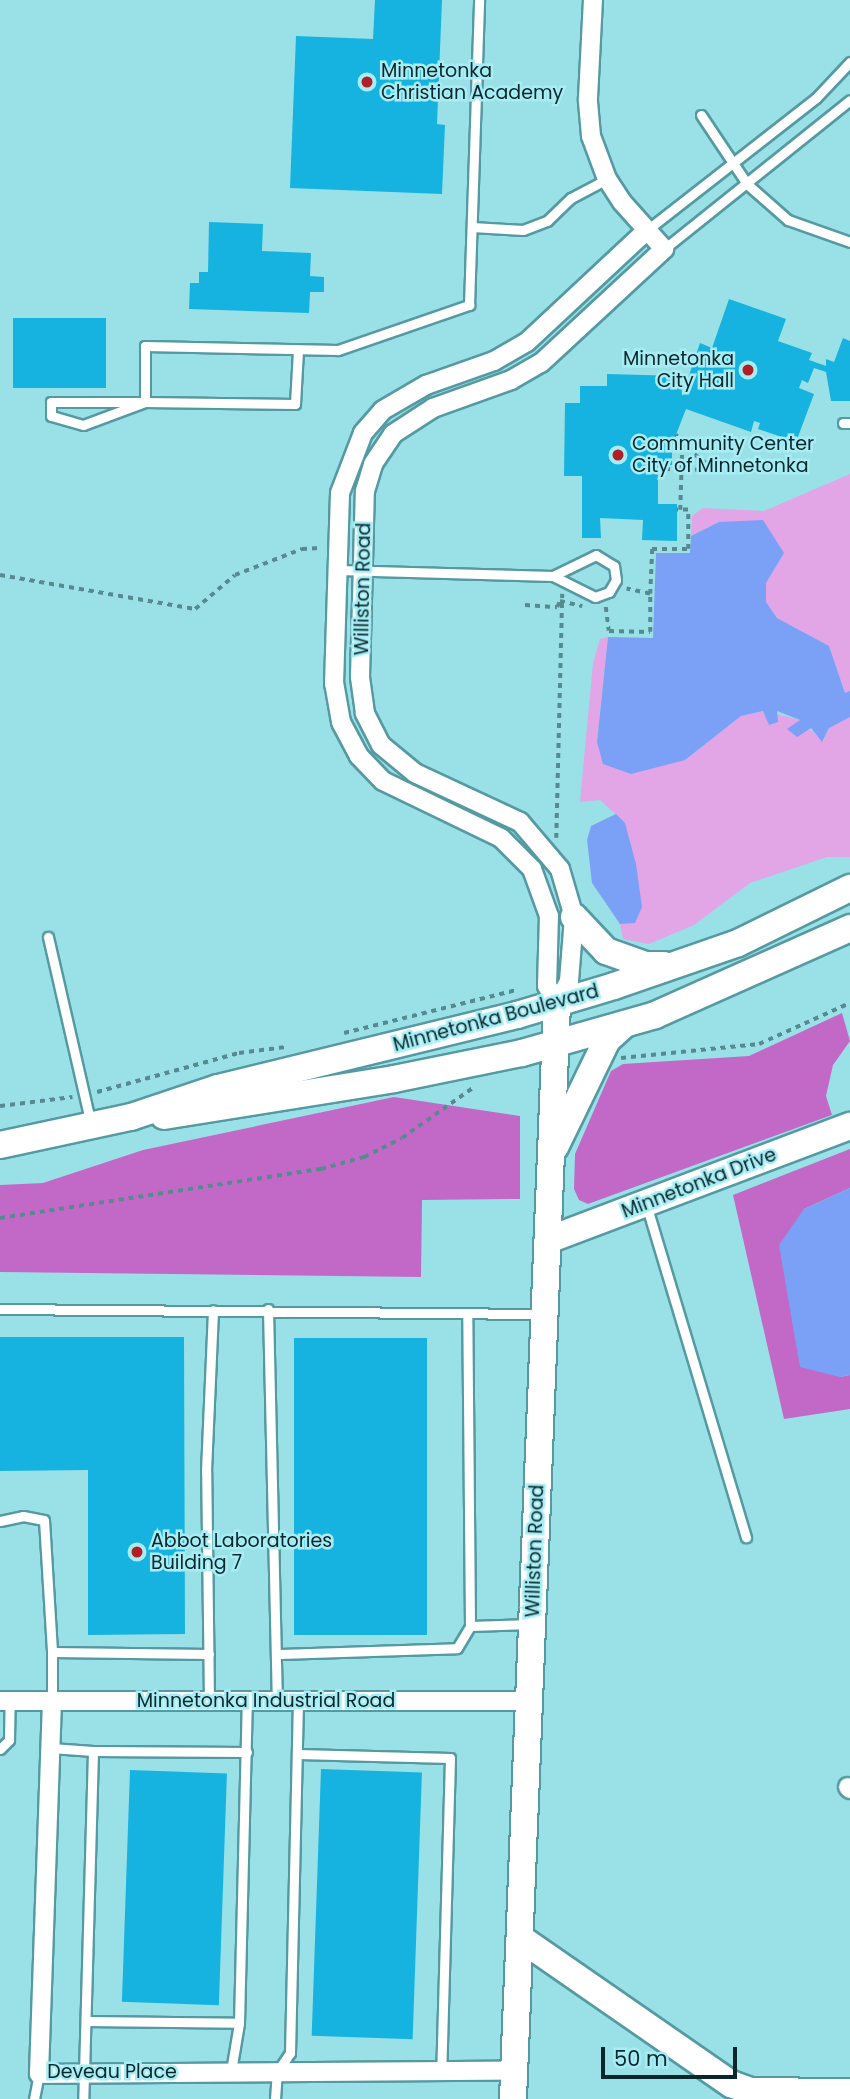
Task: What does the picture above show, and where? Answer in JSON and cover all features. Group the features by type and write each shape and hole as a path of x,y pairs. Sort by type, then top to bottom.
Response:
{"main road":[{"name":"Minnetonka Boulevard","path":"0,1145 131,1117 218,1088 557,1003 676,965 759,933 850,888"},
{"path":"574,917 606,951 623,959 676,965"},
{"name":"Minnetonka Boulevard","path":"131,1117 202,1113 481,1063 554,1044 625,1024 710,993 850,928"},
{"name":"Williston Road","path":"513,2099 557,1003"},
{"path":"551,1155 607,1040 625,1024"},
{"name":"Minnetonka Drive","path":"548,1240 850,1126"},
{"path":"520,1938 731,2084 750,2091 850,2092"}],"street":[{"path":"593,0 588,98 591,136 607,179 664,249"},
{"name":"Williston Road","path":"557,1003 547,986 549,916 532,869 501,838 383,781 359,756 341,722 334,684 340,492 348,462 363,433 383,410 426,385 494,361 527,342 647,230"},
{"name":"Williston Road","path":"557,1003 569,981 574,917 560,869 520,822 415,773 381,744 365,713 360,677 365,491 373,464 393,434 433,408 511,380 541,363 664,249"},
{"name":"Minnetonka Industrial Road","path":"5,1701 531,1701"},
{"name":"Deveau Place","path":"52,1701 39,2074 514,2071"}],"lane":[{"path":"145,402 145,346 338,350 469,305 479,0"},
{"path":"647,230 816,98 850,62"},
{"path":"664,249 850,100"},
{"path":"701,115 747,184 788,220 850,242"},
{"path":"472,228 523,230 547,221 571,198 607,179"},
{"path":"145,402 83,425 51,416 51,402 145,402 295,404 298,351"},
{"path":"338,570 553,576 596,555 609,561 616,573 613,587 602,596 588,596 553,576"},
{"path":"48,937 91,1125"},
{"path":"646,1203 746,1537"},
{"path":"0,1309 268,1309 544,1314"},
{"path":"268,1309 274,1648 279,1654 277,1701"},
{"path":"209,1701 206,1471 213,1310"},
{"path":"279,1654 457,1648 470,1626 467,1313"},
{"path":"0,1521 23,1516 44,1520 56,1654 52,1701"},
{"path":"470,1626 491,1622 533,1624"},
{"path":"56,1654 209,1654"},
{"path":"0,1749 9,1740 5,1701"},
{"path":"231,2071 239,2023 247,1701"},
{"path":"275,2099 276,2072 290,2053 298,1701"},
{"path":"51,1748 93,1751 247,1752"},
{"path":"83,2099 93,1751"},
{"path":"298,1754 450,1758 441,2072"},
{"path":"86,2021 239,2023"},
{"path":"32,2097 39,2074"}],"path":[{"path":"665,466 665,469 714,470 682,445 676,435"},
{"path":"607,607 609,631 650,632 652,549 688,549 688,510 679,510 682,445"},
{"path":"0,575 195,609 235,575 302,549 317,548"},
{"path":"556,846 560,601 565,583"},
{"path":"626,589 650,594"},
{"path":"341,1034 451,1003 530,988"},
{"path":"608,1060 734,1050 759,1044 850,1003"},
{"path":"0,1106 85,1095 239,1053 297,1046"},
{"path":"0,1218 321,1169 364,1157 402,1138 477,1085"}],"shaded area":[{"path":"850,474 850,857 827,857 750,883 694,925 649,944 623,939 620,924 635,923 625,823 600,800 580,802 593,663 600,639 608,637 597,742 685,760 741,716 764,711 800,720 823,741 845,693 829,646 777,618 766,602 766,583 719,522 691,536 692,516 703,508 764,511"},
{"path":"842,1013 850,1041 833,1065 826,1096 832,1115 588,1204 579,1200 574,1189 575,1154 611,1071 623,1064 749,1056"},
{"path":"394,1097 520,1116 520,1199 422,1200 421,1277 0,1272 0,1185 43,1183 143,1150"},
{"path":"850,1149 850,1188 804,1209 840,1377 850,1375 850,1409 784,1419 733,1195"}],"water":[{"path":"763,520 784,553 766,583 766,602 777,618 829,646 845,693 850,691 850,717 829,728 822,742 811,728 797,737 787,729 800,720 777,711 778,722 769,725 763,711 741,716 685,760 631,774 603,764 597,742 608,637 653,638 656,553 690,553 691,536 719,522"},
{"path":"616,814 625,823 636,864 642,907 635,923 620,924 592,883 587,840 591,826"},
{"path":"850,1188 850,1375 840,1377 800,1367 779,1245 804,1209"}],"building":[{"name":"Minnetonka Christian Academy","path":"375,0 442,0 437,124 445,125 442,194 290,188 296,36 373,39"},
{"path":"209,222 263,224 262,251 311,253 310,276 324,277 324,292 310,292 309,313 189,309 190,283 199,283 199,272 208,272"},
{"path":"729,299 786,319 778,341 812,353 809,360 826,366 826,359 834,362 843,338 850,341 850,401 831,401 826,372 814,368 808,383 802,380 799,388 814,394 796,442 758,429 760,423 754,421 751,432 686,409 672,445 672,465 658,465 658,504 677,504 677,541 642,540 643,520 600,518 601,538 582,538 582,476 564,476 565,403 580,403 580,386 607,386 607,374 681,376 682,396 700,343 712,348"},
{"path":"13,318 106,318 106,388 13,388"},
{"name":"Abbot Laboratories Building 7","path":"0,1337 184,1337 185,1634 88,1635 88,1470 0,1471"},
{"path":"294,1338 427,1338 427,1635 294,1635"},
{"path":"321,1769 422,1773 413,2039 312,2036"},
{"path":"130,1770 227,1773 219,2005 122,2002"}],"place":[{"name":"Minnetonka Christian Academy","path":"367,82"},
{"name":"Minnetonka City Hall","path":"748,370"},
{"name":"Community Center City of Minnetonka","path":"618,455"},
{"name":"Abbot Laboratories Building 7","path":"137,1552"}]}
